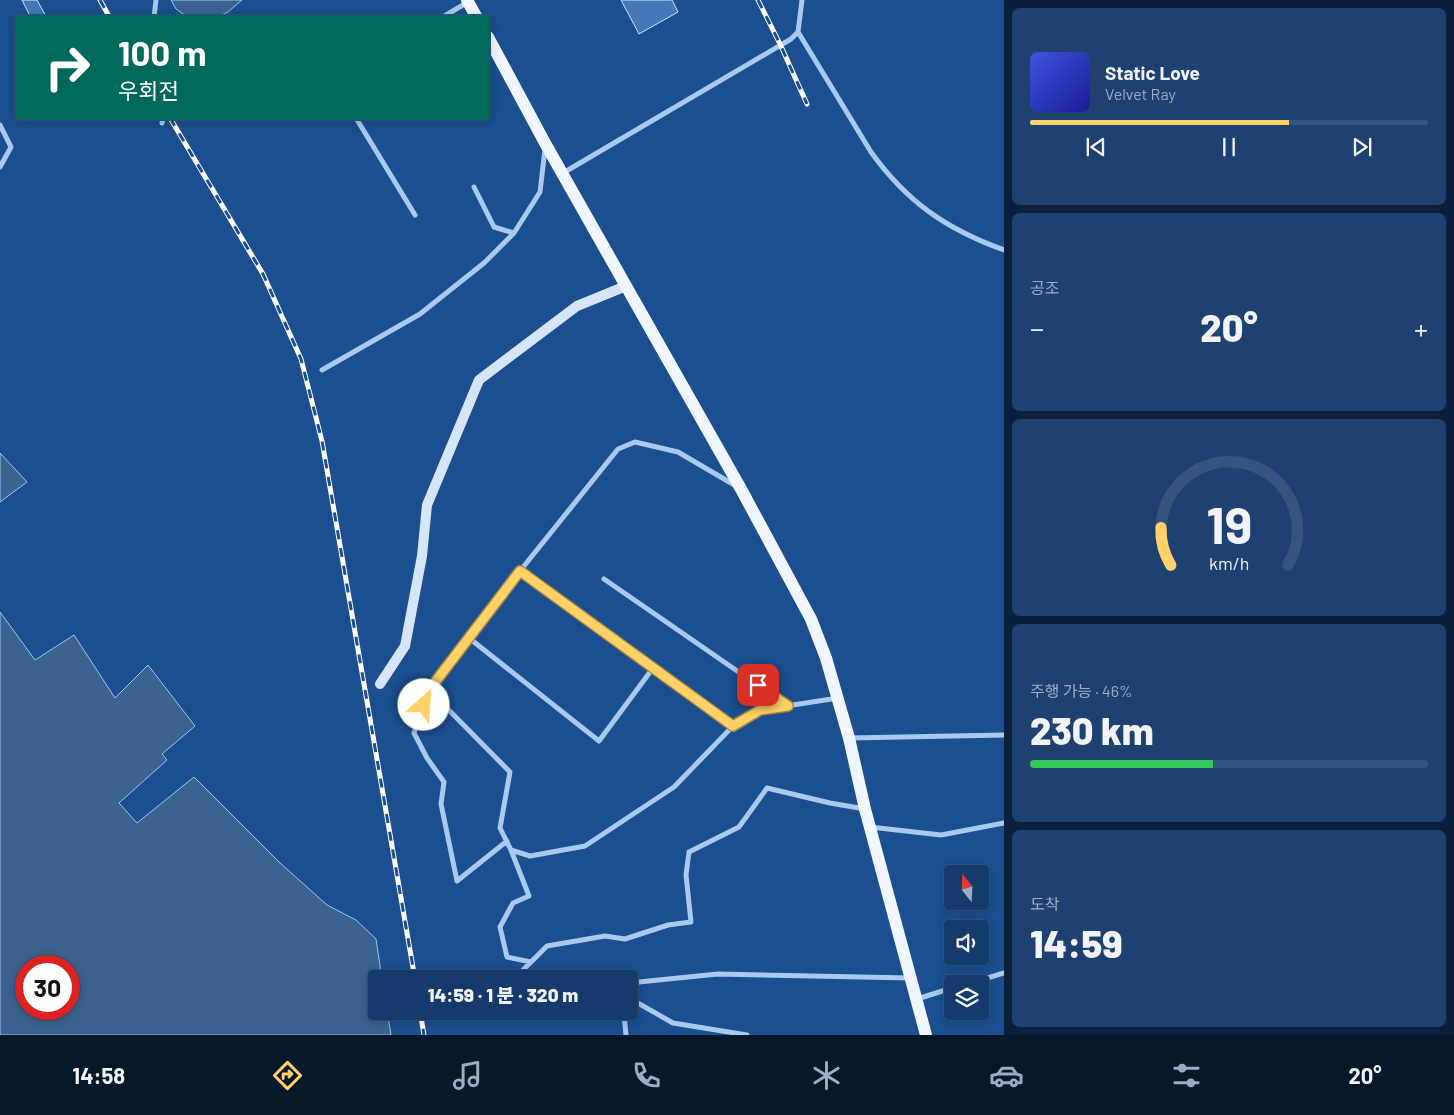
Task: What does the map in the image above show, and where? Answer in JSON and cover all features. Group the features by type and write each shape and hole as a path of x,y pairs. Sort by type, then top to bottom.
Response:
{"main road":[{"path":"468,1 475,15"},
{"path":"490,41 562,174 741,489 811,619 826,658 838,698 865,809 926,1035"}],"street":[{"path":"154,15 156,0"},
{"path":"562,174 791,39 798,32 802,0"},
{"path":"446,15 468,1"},
{"path":"798,32 870,152 884,170 910,197 941,222 982,242 1004,250"},
{"path":"357,120 415,215"},
{"path":"0,125 11,147 0,167"},
{"path":"322,370 420,314 484,263 514,234 540,192 545,143"},
{"path":"474,188 494,226 514,234"},
{"path":"380,684 405,646 422,556 428,505 479,380 576,306 626,286"},
{"path":"506,841 457,881 441,804 444,782 427,758 414,733 429,690 520,571 618,450 635,442 678,452 741,489"},
{"path":"520,571 733,726"},
{"path":"604,579 788,706"},
{"path":"470,638 599,741 653,668"},
{"path":"429,690 510,772 500,828 529,896 513,903 500,927 507,957 531,962"},
{"path":"511,850 530,856 585,846 674,787 733,726 760,710 838,698"},
{"path":"849,738 1004,734"},
{"path":"523,970 547,946 605,936 625,938 668,925 691,922 686,875 689,852 739,827 767,788 865,809"},
{"path":"870,827 941,835 1004,823"},
{"path":"989,978 1004,973"},
{"path":"638,982 718,974 911,978"},
{"path":"916,999 944,990"},
{"path":"638,1004 673,1023 747,1035"},
{"path":"624,1020 626,1035"}],"water":[{"path":"171,0 242,0 221,15 185,15 176,9"},
{"path":"0,453 27,482 0,502"},
{"path":"0,612 35,660 74,635 115,698 148,665 195,726 162,754 167,760 119,803 137,823 194,777 279,862 327,905 356,920 376,939 381,970 368,970 368,1020 388,1020 391,1035 0,1035"}],"building":[{"path":"22,0 37,0 45,15 30,15"},
{"path":"621,0 672,0 678,12 639,34"}],"railway":[{"path":"100,0 108,15"},
{"path":"758,0 807,104"},
{"path":"171,120 263,274 301,359 322,441 413,970"},
{"path":"422,1020 424,1035"}],"route":[{"path":"424,705 429,690 520,571 733,726 760,710 788,706 758,685"}]}
